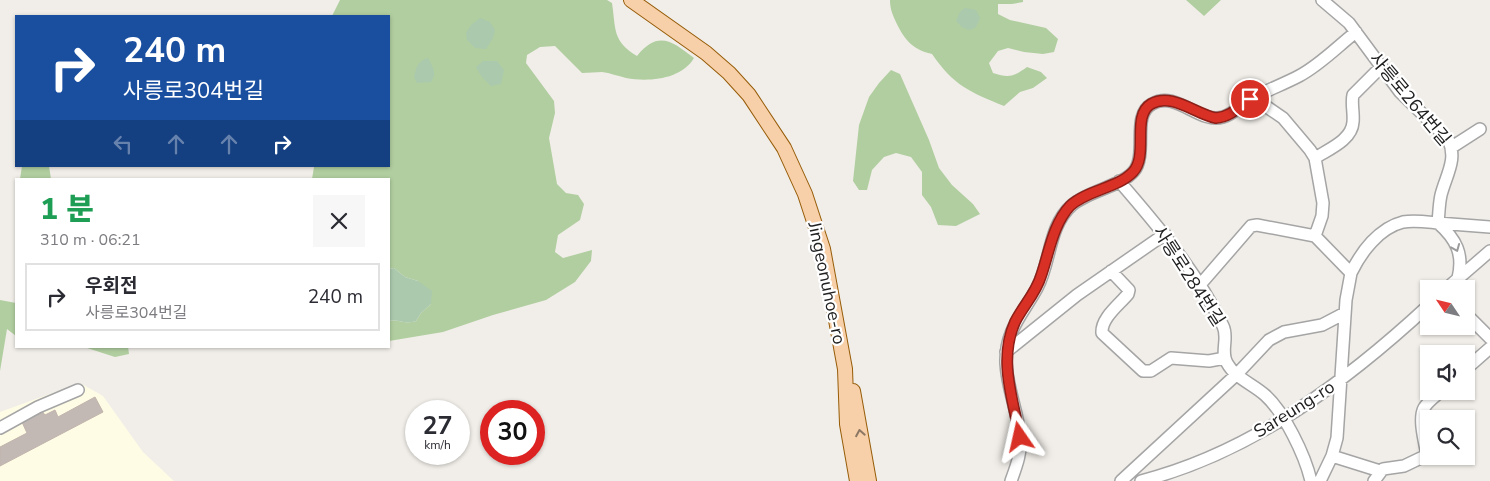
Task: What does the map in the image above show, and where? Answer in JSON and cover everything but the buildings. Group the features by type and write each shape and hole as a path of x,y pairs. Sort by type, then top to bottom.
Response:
{"main road":[{"name":"Jingeonuhoe-ro","path":"630,0 706,53 729,73 750,95 784,148 805,194 823,248 845,369 847,424 857,481"},
{"name":"Jingeonuhoe-ro","path":"845,369 851,382 869,478"}],"street":[{"name":"사릉로264번길","path":"1322,0 1349,23 1412,105 1448,139 1452,147 1452,164 1441,195 1438,222"},
{"path":"1011,481 1018,458 1020,437 1006,364 1006,352 1015,323 1038,287 1053,237 1063,215 1079,199 1129,176 1137,166 1140,158 1142,117 1150,105 1166,100 1216,118 1223,117 1231,114 1250,99 1301,75 1356,32"},
{"path":"1315,158 1348,136 1353,122 1353,95 1381,67"},
{"path":"1250,99 1264,105 1283,118 1315,158 1323,203 1322,216 1315,236"},
{"path":"1452,147 1480,129"},
{"name":"사릉로284번길","path":"1119,181 1165,234 1224,327 1226,332 1225,358"},
{"path":"1320,481 1332,456 1337,438 1340,421 1348,285 1351,273 1362,253 1388,228 1404,222 1438,222 1490,227"},
{"path":"1438,222 1452,238 1457,249 1461,266 1458,278"},
{"path":"1199,286 1251,226 1256,225 1315,236 1351,273"},
{"path":"1006,352 1077,295 1165,234"},
{"path":"1458,278 1490,251"},
{"path":"1111,271 1129,290 1128,294 1105,321 1102,327 1102,334 1143,371 1151,371 1171,358 1209,361 1225,358 1236,374 1264,394 1284,417 1309,470 1311,481"},
{"name":"Sareung-ro","path":"1141,481 1198,461 1242,441 1284,417 1341,379 1375,353 1420,313"},
{"path":"1122,481 1236,374 1258,350 1277,335 1322,325 1345,314"},
{"path":"1475,323 1490,338"},
{"path":"1475,361 1490,348"},
{"path":"0,428 78,390"},
{"path":"1332,456 1377,476 1383,469 1404,466 1427,455 1422,417 1423,411 1432,400"}],"shaded area":[{"path":"80,383 103,396 143,452 174,481 0,481 0,412"}],"green space":[{"path":"340,0 607,0 612,3 615,27 619,39 623,45 637,56 652,43 665,41 679,47 694,58 681,71 673,75 644,80 602,72 582,73 555,46 540,47 527,55 526,63 554,101 555,113 549,138 557,184 566,193 578,195 584,204 580,220 558,235 555,252 563,258 592,250 591,261 575,282 546,300 443,332 390,341 390,321 416,321 421,313 431,304 418,281 405,277 394,268 390,269 390,178 312,178 314,167 390,167 390,15 332,15"},
{"path":"890,0 1023,0 1023,2 1012,4 998,4 998,14 1010,20 1046,28 1058,39 1054,52 1043,54 1008,48 998,51 989,63 993,73 998,75 1011,76 1027,67 1041,72 1047,78 1033,88 1020,92 1004,106 972,92 955,81 932,54 913,46 909,42 895,20"},
{"path":"1186,0 1221,0 1204,16"},
{"path":"965,8 976,10 980,18 976,27 970,30 963,28 956,21 960,12"},
{"path":"480,18 490,22 495,30 493,38 486,49 475,48 467,40 466,33 471,25"},
{"path":"428,58 434,70 433,79 431,82 417,83 414,77 417,67"},
{"path":"483,61 497,61 504,70 501,84 491,86 481,76 476,67"},
{"path":"891,70 900,74 939,168 952,185 973,204 980,214 956,226 938,225 931,207 922,195 922,172 911,157 896,153 884,157 872,170 867,190 859,190 853,181 859,125 869,97"},
{"path":"22,167 49,167 51,178 20,178"},
{"path":"394,268 405,277 418,281 432,291 431,304 421,313 416,321 390,321 390,269"},
{"path":"0,300 15,303 15,335 7,329 0,371"},
{"path":"87,348 128,348 129,354 115,357"}],"route":[{"path":"1020,437 1006,364 1006,352 1015,323 1038,287 1053,237 1063,215 1079,199 1119,181 1133,172 1140,158 1142,117 1150,105 1166,100 1216,118 1231,114 1250,99"}]}
